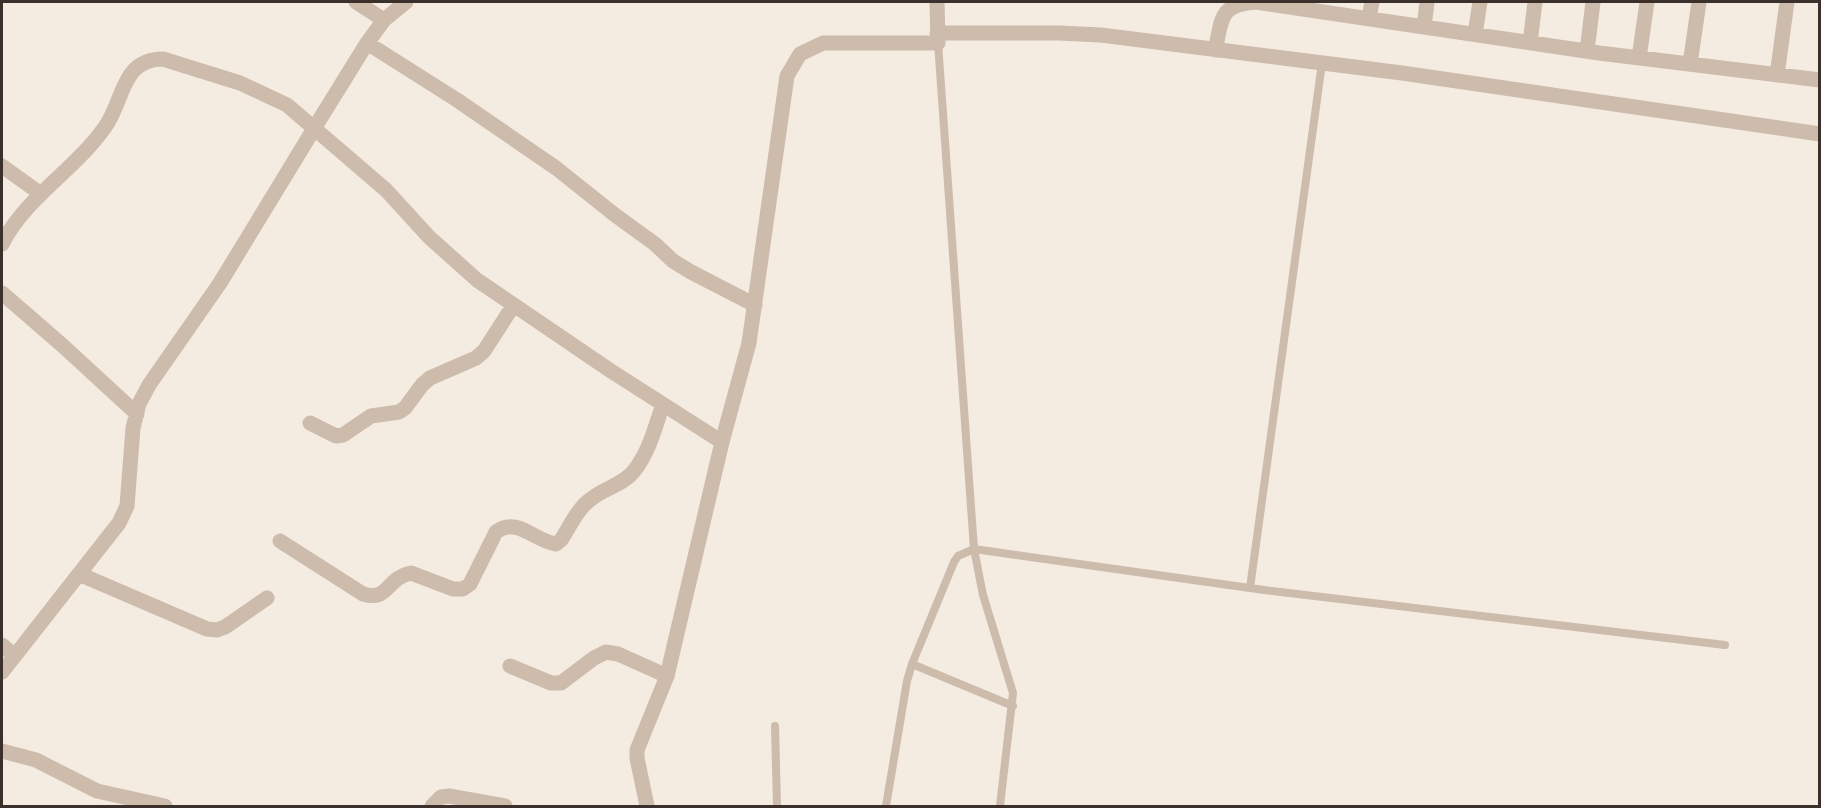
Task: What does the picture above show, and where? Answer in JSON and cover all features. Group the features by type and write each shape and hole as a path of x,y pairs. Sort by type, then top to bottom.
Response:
{"street":[{"path":"356,2 384,20"},
{"path":"2,672 119,523 127,506 136,414 149,385 220,283 367,43 384,20 406,2"},
{"path":"937,2 938,38"},
{"path":"1215,50 1224,13 1228,8 1238,3 1256,2 1318,6 1369,18 1530,43 1820,80"},
{"path":"1369,18 1372,2"},
{"path":"1424,27 1428,2"},
{"path":"1475,34 1480,2"},
{"path":"1530,43 1535,2"},
{"path":"1587,51 1593,2"},
{"path":"1639,58 1647,2"},
{"path":"1690,64 1699,2"},
{"path":"1777,75 1787,2"},
{"path":"647,807 637,750 668,676 722,442 749,343 787,76 800,54 823,43 1059,33 1101,35 1322,63 1820,134"},
{"path":"367,43 458,100 556,168 655,244 673,261 755,305"},
{"path":"2,244 17,218 101,134 116,109 125,82 138,67 152,59 163,59 240,83 287,105 386,190 429,237 477,280 513,306 722,442"},
{"path":"2,166 41,194"},
{"path":"2,293 136,414"},
{"path":"310,423 336,436 343,435 371,416 399,412 430,378 476,358 513,306"},
{"path":"280,541 363,594 373,597 380,596 396,579 411,573 453,589 463,589 470,584 496,532 504,526 511,525 547,543 556,544 561,540 585,503 625,480 633,472 650,445 663,404"},
{"path":"79,574 207,629 217,630 225,627 267,598"},
{"path":"2,645 15,656"},
{"path":"510,666 551,683 561,683 594,658 606,652 618,654 668,676"},
{"path":"2,751 36,760 97,791 133,803 165,807"},
{"path":"432,807 441,796 505,807"}],"lane":[{"path":"938,38 974,549 982,595 1013,693 999,807"},
{"path":"1250,588 1322,63"},
{"path":"886,807 907,681 912,664 954,562 958,556 974,549 1250,588 1725,645"},
{"path":"912,664 1013,706"},
{"path":"775,726 777,807"}]}
